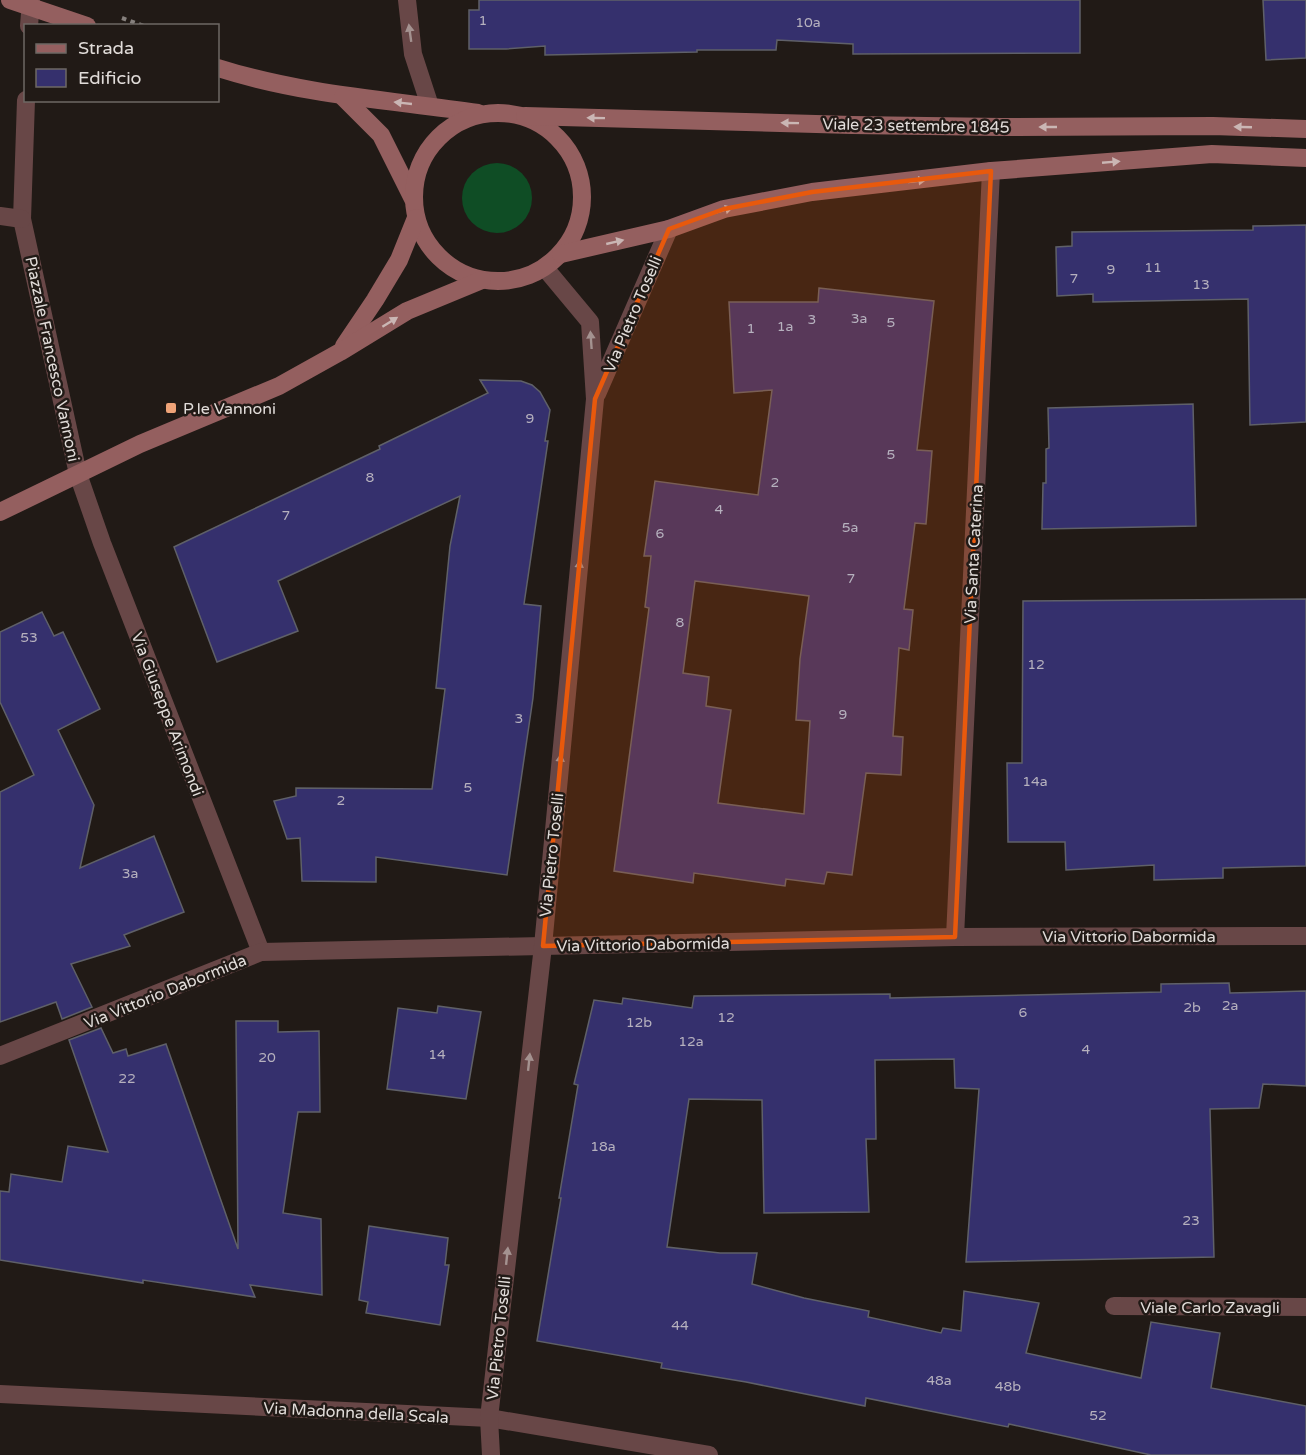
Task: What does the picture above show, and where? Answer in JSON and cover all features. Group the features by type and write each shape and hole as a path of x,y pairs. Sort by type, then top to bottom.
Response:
{"main road":[{"path":"10,0 30,11 79,24"},
{"path":"219,68 251,78 343,97 482,114"},
{"path":"343,97 381,135 413,199 422,236 433,252 447,265 464,274 482,280 504,282 526,277 545,268 561,254 576,230 583,203 581,175 569,150 550,129 525,116 504,112 482,114 463,120 446,130 432,144 421,161 413,199"},
{"name":"Viale 23 settembre 1845","path":"525,116 898,125 1213,126 1306,129"},
{"path":"561,254 669,229 724,210 812,192 992,171 1212,154 1306,158"},
{"name":"Piazzale Francesco Vannoni","path":"340,352 399,260 416,218"},
{"name":"Piazzale Francesco Vannoni","path":"78,474 140,444 279,386 407,311 482,280"},
{"path":"0,512 78,474"}],"street":[{"path":"407,0 413,54 430,106"},
{"name":"Piazzale Francesco Vannoni","path":"26,102 22,219 78,474"},
{"name":"Via Santa Caterina","path":"955,937 992,171"},
{"path":"0,216 22,219"},
{"name":"Via Pietro Toselli","path":"595,399 669,229"},
{"name":"Via Pietro Toselli","path":"491,1455 489,1418 543,946 595,399 590,322 545,268"},
{"name":"Via Giuseppe Arimondi","path":"78,474 102,543 261,952"},
{"name":"Via Vittorio Dabormida","path":"0,1056 261,952 955,937 1306,936"},
{"name":"Viale Carlo Zavagli","path":"1114,1306 1306,1307"},
{"name":"Via Madonna della Scala","path":"0,1394 489,1418 709,1455"}],"highlighted area":[{"path":"991,171 955,937 543,946 595,399 669,229 724,209 812,192"}],"green space":[{"path":"497,163 510,166 522,173 529,185 532,198 529,211 522,223 510,230 497,233 484,230 472,223 465,211 462,198 465,185 472,173 484,166"}],"building":[{"path":"479,0 1080,0 1080,53 853,54 853,44 777,40 776,50 545,55 545,46 469,49 469,10 479,10"},
{"path":"1263,0 1306,0 1306,58 1266,60"},
{"path":"1306,225 1306,422 1250,425 1248,299 1093,302 1093,294 1057,296 1056,247 1072,246 1072,232 1253,230 1253,226"},
{"path":"819,288 934,301 917,450 932,451 926,524 915,523 904,609 913,610 909,650 899,648 893,736 903,737 901,775 866,773 852,875 827,872 824,884 786,879 785,886 694,873 693,883 614,871 649,608 645,607 651,556 644,556 655,481 758,495 772,390 734,393 729,302 818,302","holes":["695,581 809,596 800,659 796,720 810,721 804,814 718,803 731,710 706,706 709,677 683,673"]},
{"path":"480,380 521,381 532,385 540,392 550,410 545,441 548,441 524,604 541,606 533,698 507,875 376,857 376,882 302,881 300,838 287,839 274,801 296,796 296,788 432,789 445,689 436,688 450,546 460,496 278,581 298,631 217,662 174,547 380,449 379,446 488,393"},
{"path":"1193,404 1196,526 1042,529 1043,483 1046,483 1046,449 1049,448 1048,408"},
{"path":"1306,599 1306,866 1223,868 1223,878 1154,880 1154,865 1066,870 1065,842 1008,842 1007,763 1022,763 1023,601"},
{"path":"42,612 54,636 63,632 100,709 58,730 94,805 80,868 154,836 184,912 124,935 130,946 71,964 92,1007 62,1019 56,1002 0,1022 0,792 34,775 0,702 0,632"},
{"path":"1229,983 1230,993 1306,991 1306,1086 1263,1084 1259,1108 1210,1109 1214,1257 966,1262 979,1089 955,1088 954,1059 875,1060 876,1139 866,1139 869,1212 764,1213 762,1100 689,1099 667,1247 720,1253 757,1253 752,1284 804,1298 869,1311 868,1317 941,1333 943,1328 961,1331 964,1291 1039,1303 1026,1353 1141,1378 1151,1322 1220,1333 1211,1388 1306,1406 1306,1455 1151,1455 1009,1424 1008,1427 866,1398 865,1406 746,1382 661,1368 662,1363 537,1341 578,1085 574,1084 594,1000 622,1004 623,998 692,1008 694,996 890,994 890,998 1161,992 1161,984"},
{"path":"438,1006 481,1012 466,1099 387,1089 398,1008 437,1013"},
{"path":"236,1021 278,1021 278,1032 319,1031 320,1112 298,1112 283,1213 321,1219 322,1295 250,1285 255,1297 143,1280 143,1283 0,1260 0,1191 9,1192 11,1174 62,1182 68,1146 108,1152 69,1040 101,1028 113,1053 126,1049 128,1056 166,1044 238,1249"},
{"path":"369,1226 448,1238 445,1265 449,1265 440,1325 366,1313 368,1302 359,1300"}],"place":[{"name":"P.le Vannoni","path":"171,408"}]}
